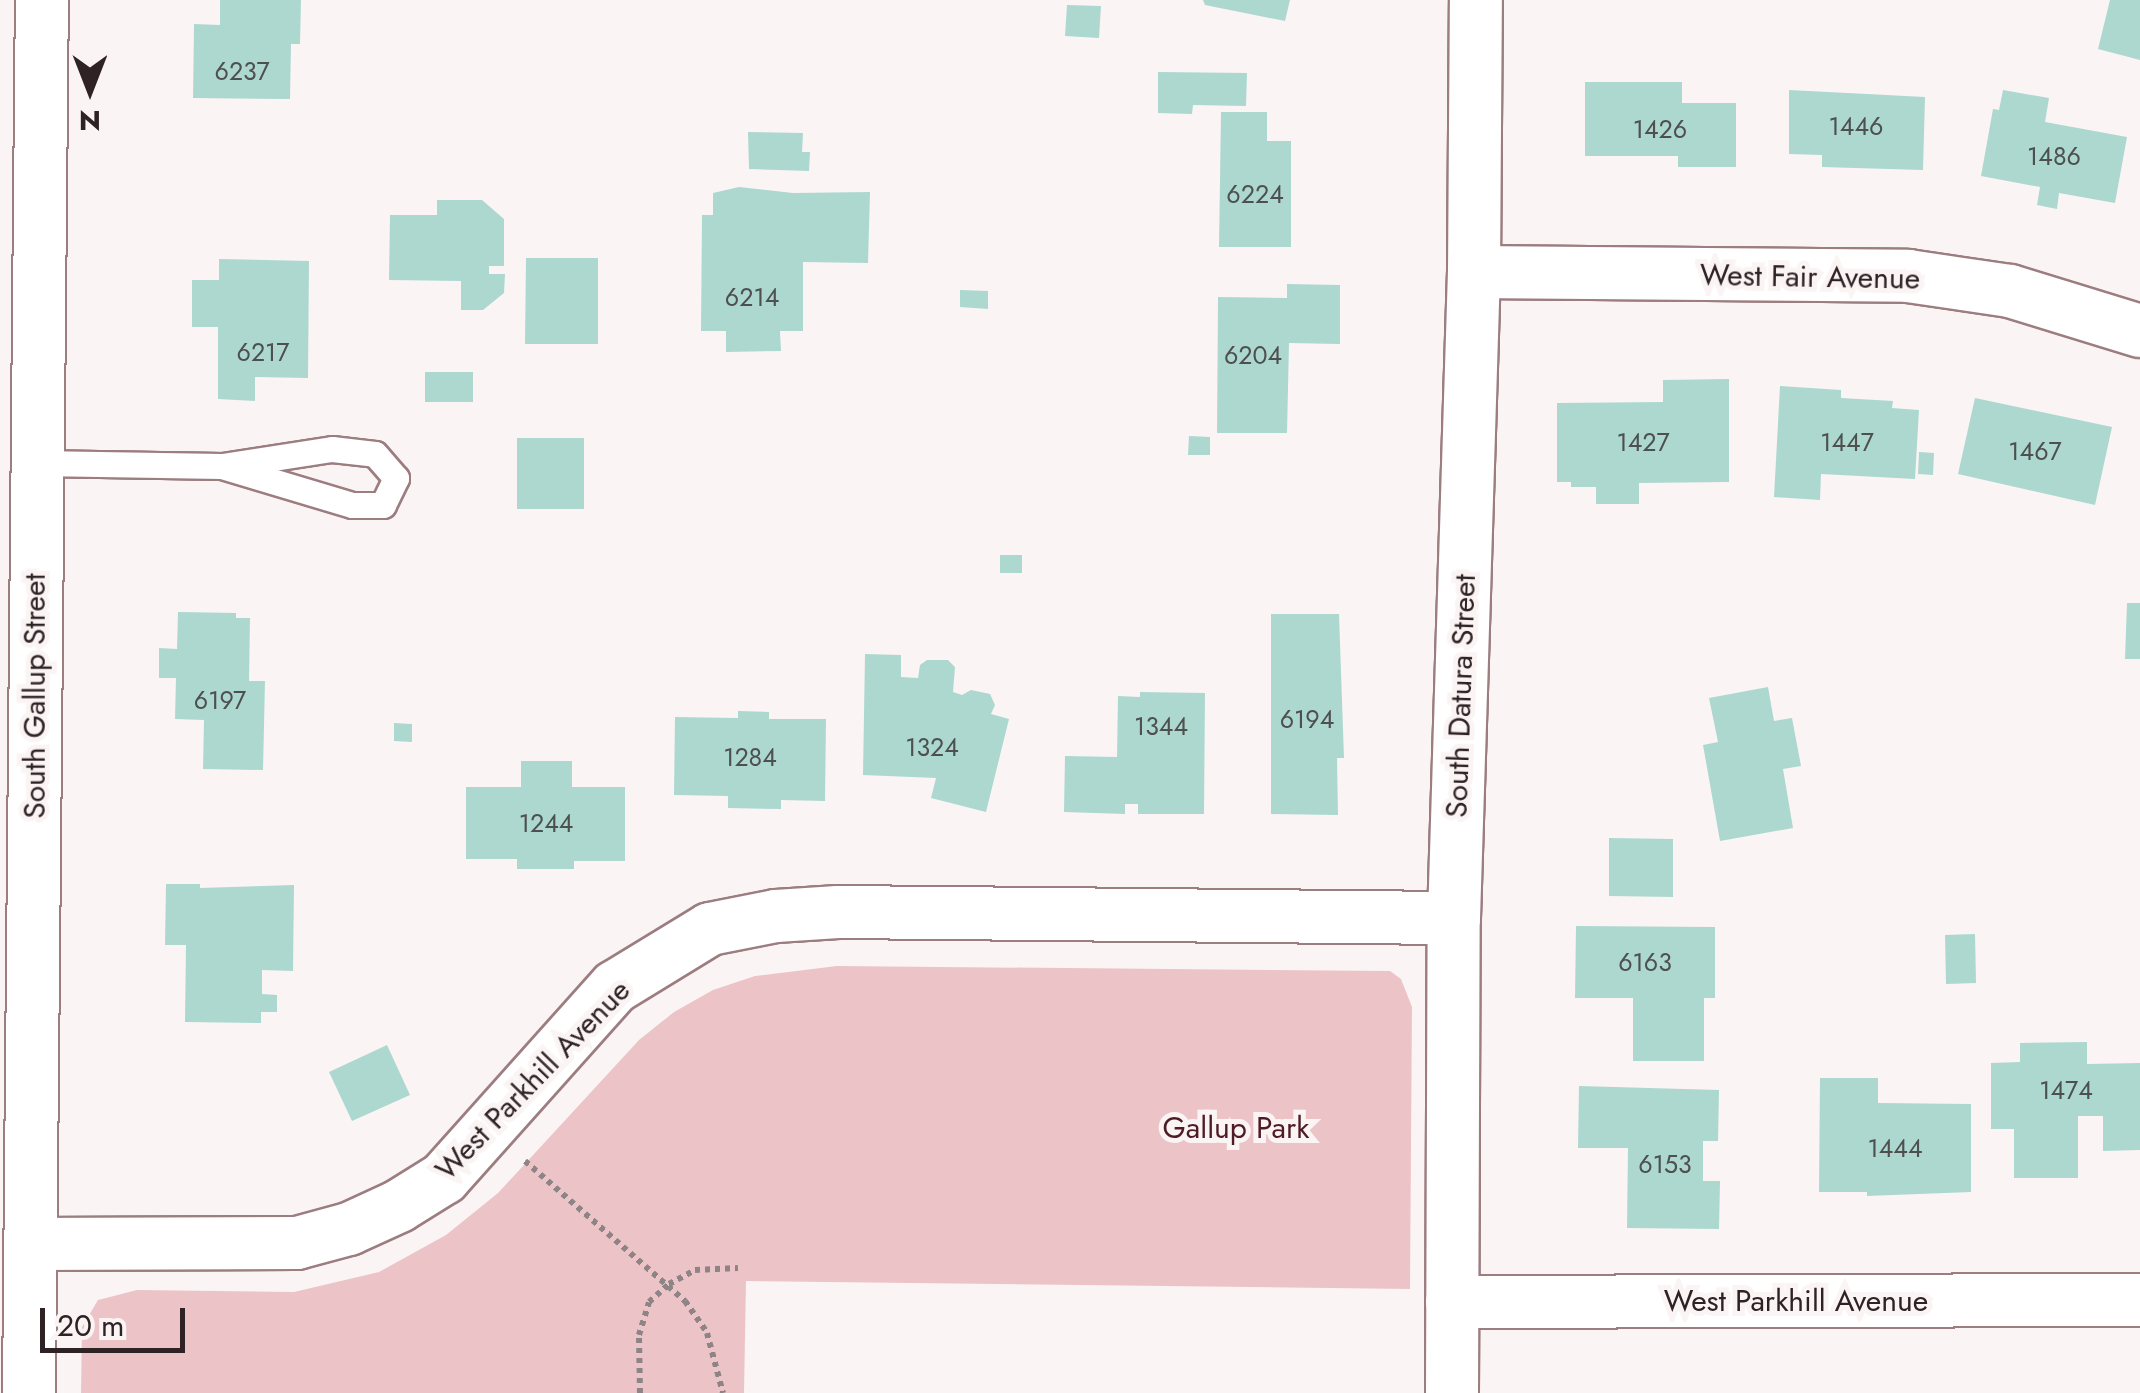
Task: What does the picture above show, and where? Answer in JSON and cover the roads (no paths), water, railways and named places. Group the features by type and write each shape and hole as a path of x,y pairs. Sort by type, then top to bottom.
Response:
{"street":[{"name":"South Gallup Street","path":"30,1393 42,0"},
{"name":"South Datura Street","path":"1452,1393 1454,918 1474,272 1476,0"},
{"name":"West Fair Avenue","path":"1474,272 1908,276 2010,291 2140,332"},
{"name":"West Parkhill Avenue","path":"31,1244 297,1242 349,1229 399,1206 444,1178 615,987 710,929 776,916 838,912 1454,918"},
{"name":"West Parkhill Avenue","path":"1452,1302 2140,1300"}],"lane":[{"path":"37,463 222,466 332,450 375,454 396,478 383,505 352,505 222,466"}],"park label":[{"name":"Gallup Park","path":"1236,1128"}]}
